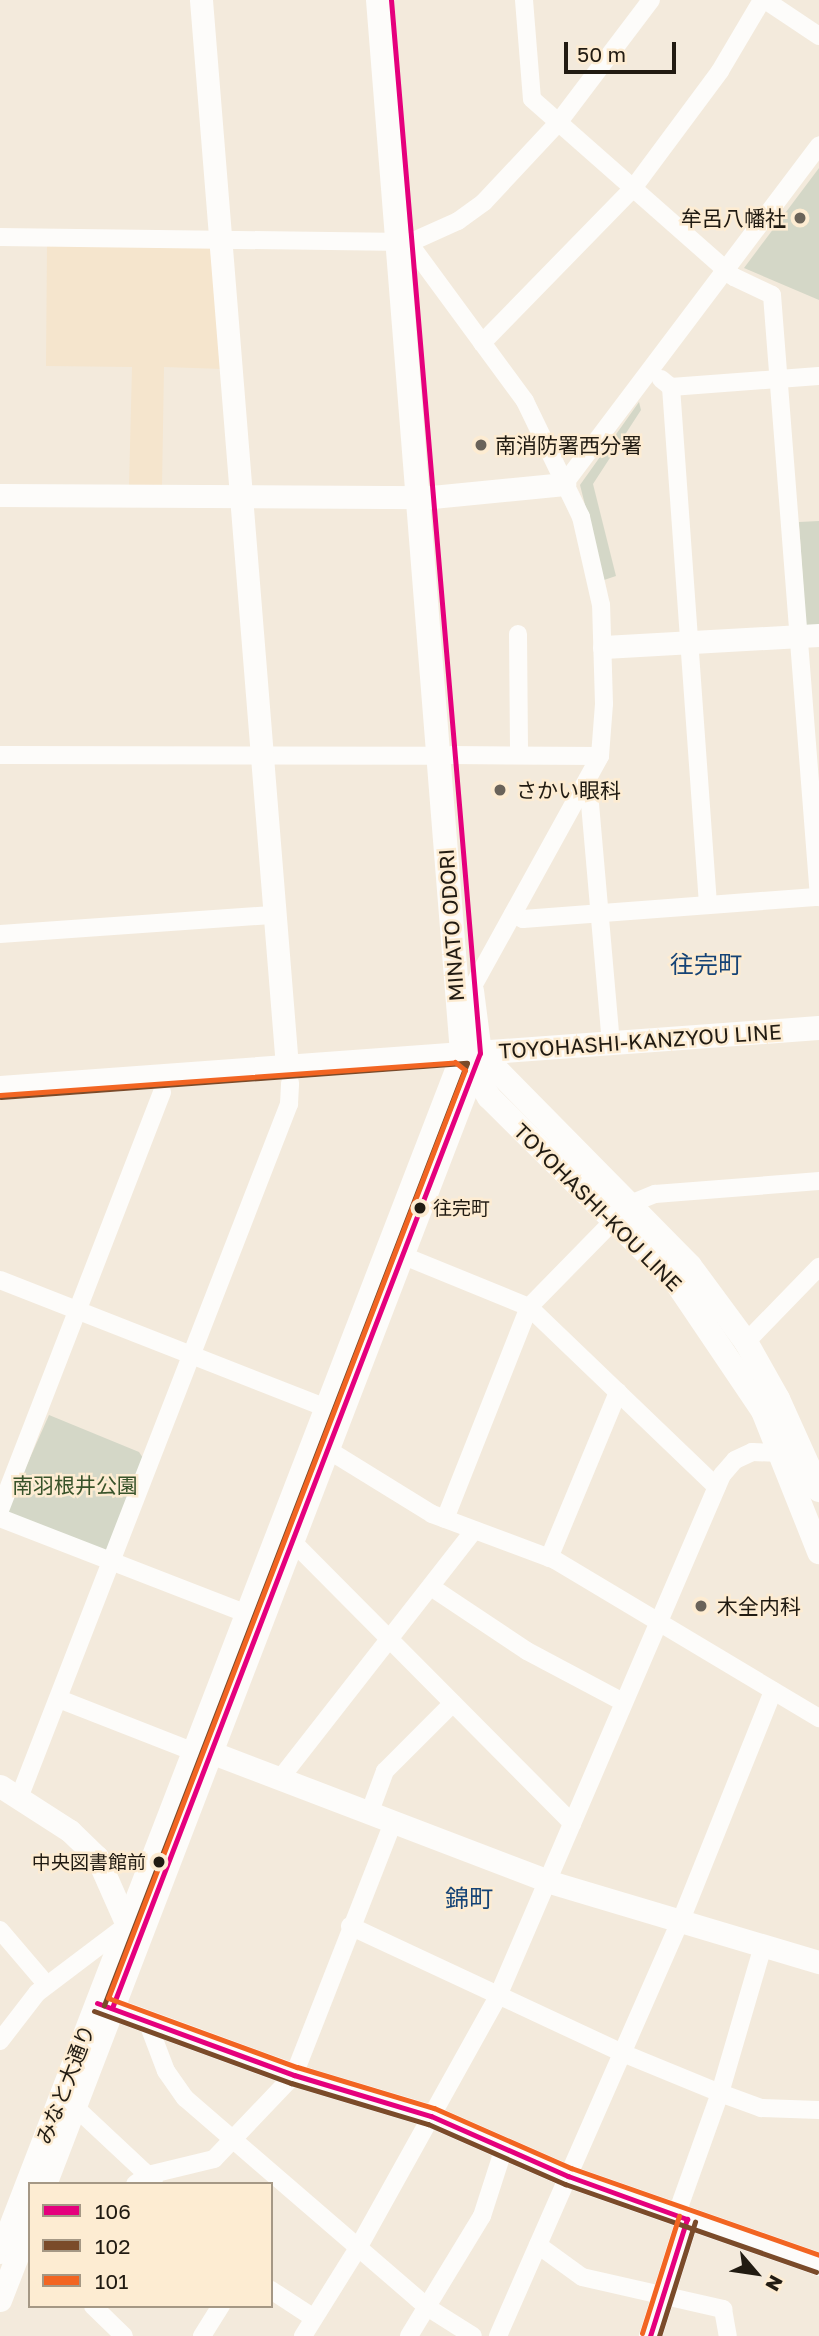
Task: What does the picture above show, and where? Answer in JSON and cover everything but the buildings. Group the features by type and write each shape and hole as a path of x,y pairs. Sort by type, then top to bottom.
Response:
{"main road":[{"name":"MINATO ODORI","path":"377,0 403,241 473,1063"},
{"name":"MINATO ODORI","path":"391,0 403,241"},
{"name":"MINATO ODORI","path":"445,756 472,988 473,1063"},
{"name":"TOYOHASHI-KANZYOU LINE","path":"473,1063 611,1043 819,1028"},
{"name":"TOYOHASHI-KANZYOU LINE","path":"0,1088 289,1075 819,1044"},
{"name":"TOYOHASHI-KOU LINE","path":"473,1063 623,1211 690,1266 746,1342 819,1490"},
{"name":"TOYOHASHI-KANZYOU LINE","path":"0,1104 162,1092 289,1075"},
{"name":"TOYOHASHI-KOU LINE","path":"623,1211 803,1458 819,1552"}],"street":[{"path":"0,2041 47,1985 127,1925 97,1857 70,1831 10,1792 59,1699 190,1353 289,1104 289,1075 201,0"},
{"path":"513,914 523,919 819,897 809,636 772,295 727,271 532,99 524,0"},
{"path":"0,237 403,241 458,221 484,202 558,123 651,0"},
{"path":"482,343 634,187 720,71 764,0 819,36"},
{"path":"0,495 425,496 564,484 727,271 819,145"},
{"path":"403,241 525,401 581,517 592,556 604,647 600,756 472,988"},
{"path":"650,371 671,387 819,376"},
{"path":"671,387 708,904"},
{"path":"518,635 520,755"},
{"path":"604,647 688,645 809,636"},
{"path":"0,755 600,756"},
{"path":"588,781 611,1043"},
{"path":"0,934 275,915"},
{"name":"みなと大通り","path":"335,1411 404,1256 473,1063"},
{"name":"みなと大通り","path":"37,2182 335,1411 473,1063"},
{"path":"0,1510 162,1092"},
{"path":"445,1519 529,1307 623,1211 655,1194 819,1181"},
{"path":"404,1256 529,1307 717,1487"},
{"path":"746,1342 819,1267"},
{"path":"0,1280 335,1411"},
{"path":"549,1558 618,1392"},
{"path":"322,1446 445,1519 549,1558 819,1718"},
{"name":"みなと大通り","path":"256,1617 294,1543 322,1446"},
{"path":"303,2336 358,2248 498,1996 550,1882 623,1702 661,1624 717,1487 735,1460 763,1450 803,1458"},
{"path":"0,1518 256,1617"},
{"path":"279,1780 474,1530"},
{"path":"294,1543 572,1823"},
{"path":"431,1587 527,1651 623,1702"},
{"path":"498,2336 620,2052 681,1920 773,1691"},
{"path":"59,1699 550,1882 819,1962"},
{"path":"369,1814 385,1771 453,1703"},
{"name":"みなと大通り","path":"46,2182 75,2108 127,1925 203,1753"},
{"path":"75,2108 147,2181 214,2159 294,2075 350,1926 393,1823"},
{"path":"350,1926 620,2052 720,2093 761,2108 819,2110"},
{"path":"0,1930 47,1985"},
{"path":"650,2336 682,2216 763,1945"},
{"path":"105,2005 294,2075 431,2116 568,2176 819,2264"},
{"path":"146,2021 166,2071 179,2089 427,2306 473,2336"},
{"path":"409,2336 482,2216 505,2148"},
{"name":"みなと大通り","path":"0,2300 15,2238 28,2204"},
{"path":"538,2245 582,2277 661,2298 723,2309 728,2336"},
{"path":"273,2291 314,2318"},
{"path":"95,2308 124,2336"},
{"path":"202,2336 220,2308"}],"shaded area":[{"path":"47,244 209,247 214,253 223,369 164,367 162,487 129,486 132,367 46,366"}],"green space":[{"name":"牟呂八幡社","path":"819,168 819,300 744,268"},
{"path":"639,402 641,410 593,484 616,576 604,580 580,485"},
{"path":"819,521 819,628 806,627 799,522"},
{"name":"南羽根井公園","path":"49,1415 139,1452 143,1458 108,1551 6,1512"}],"transit line":[{"name":"106","path":"112,2008 480,1053 391,0"},
{"name":"101","path":"0,1095 455,1062 465,1070 108,1998 297,2067 434,2108 571,2168 819,2255"},
{"name":"102","path":"1,1097 467,1063 104,2005"},
{"name":"106","path":"97,2003 294,2075 431,2116 568,2176 687,2219"},
{"name":"102","path":"94,2011 291,2083 428,2124 565,2184 816,2272"},
{"name":"101","path":"642,2333 679,2216"},
{"name":"106","path":"650,2336 687,2219"},
{"name":"102","path":"659,2336 695,2222"}],"place":[{"name":"牟呂八幡社","path":"800,218"},
{"name":"南消防署西分署","path":"481,445"},
{"name":"さかい眼科","path":"500,790"},
{"name":"往完町","path":"420,1208"},
{"name":"木全内科","path":"701,1606"},
{"name":"中央図書館前","path":"159,1862"}],"district":[{"name":"往完町","path":"706,964"},
{"name":"錦町","path":"469,1898"}]}
